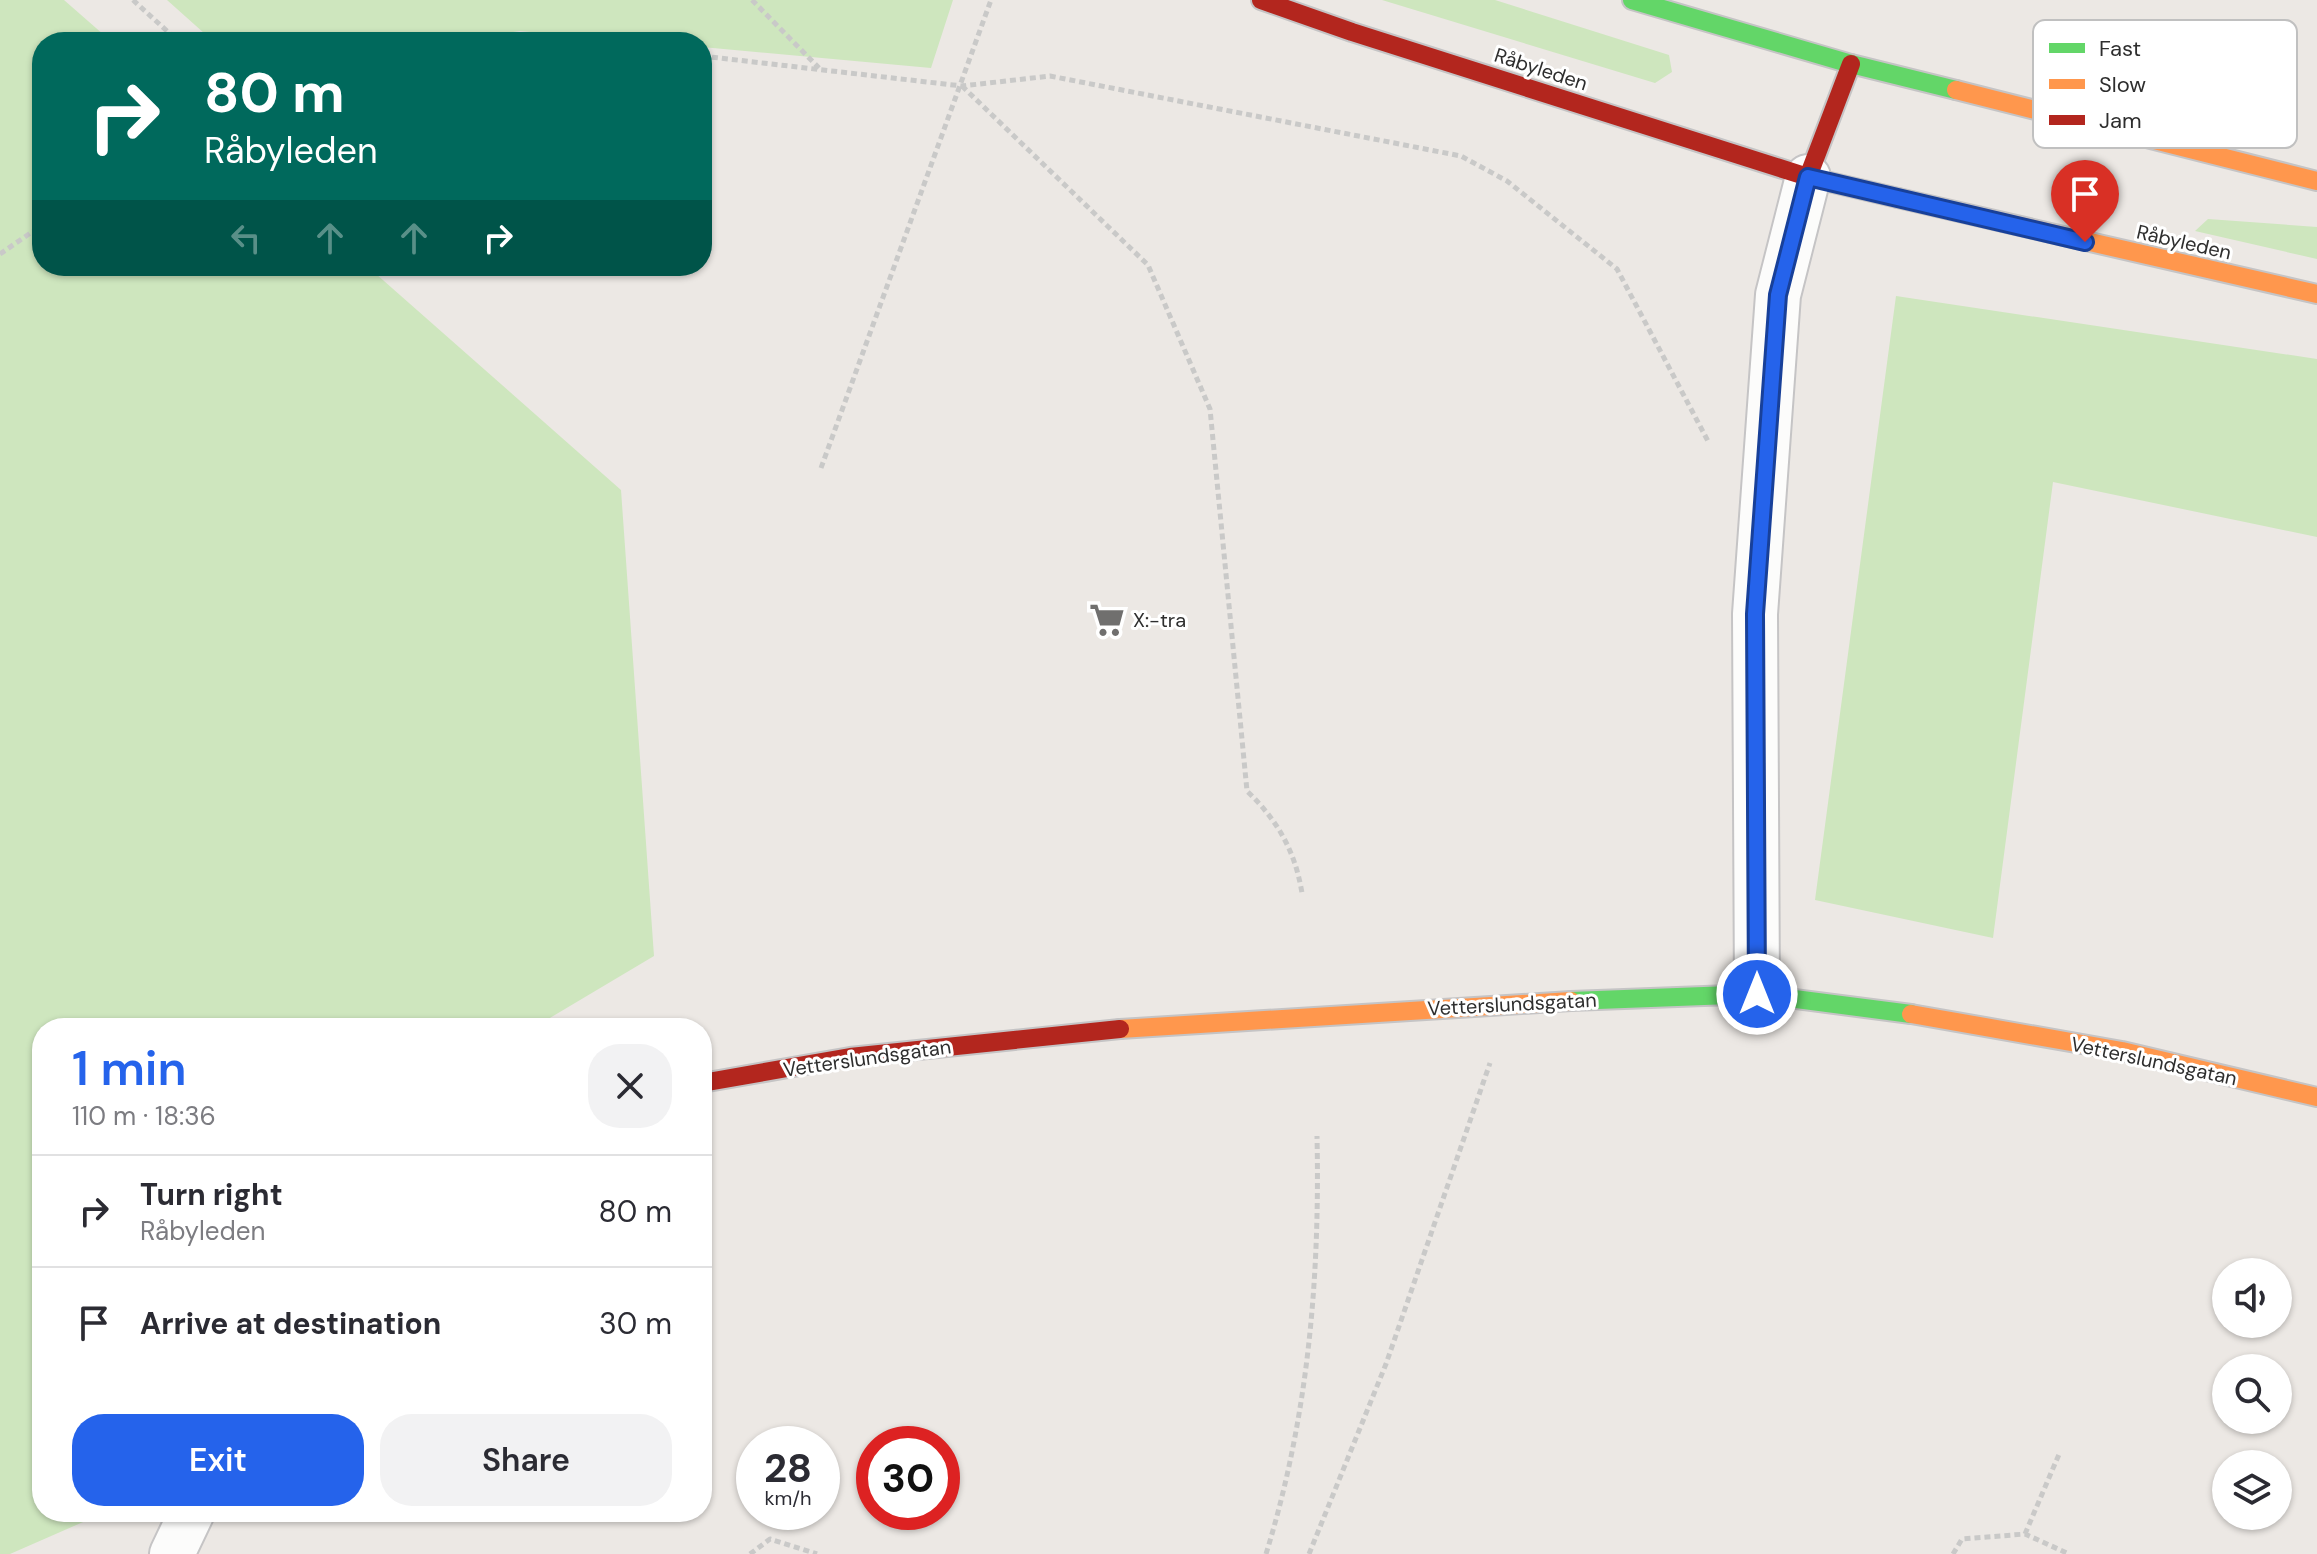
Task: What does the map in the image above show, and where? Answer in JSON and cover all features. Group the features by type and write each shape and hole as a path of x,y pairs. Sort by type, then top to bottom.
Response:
{"main road":[{"name":"Råbyleden","path":"1261,0 1352,32 1808,177 2317,294"},
{"path":"1632,0 1851,64 2033,110"},
{"path":"1808,177 1851,64"},
{"path":"2186,148 2317,181"},
{"name":"Vetterslundsgatan","path":"712,1081 850,1057 1084,1031 1505,1004 1757,994 1901,1012 2122,1051 2317,1097"}],"street":[{"path":"1757,994 1755,614 1778,295 1808,177"},
{"path":"172,1554 187,1522"}],"path":[{"path":"133,0 168,32"},
{"path":"752,0 820,69"},
{"path":"821,468 991,0"},
{"path":"712,57 962,86 1050,76 1461,156 1507,181 1617,269 1712,447 1767,449"},
{"path":"962,86 1148,265 1210,409 1247,791 1281,830 1298,867 1302,893"},
{"path":"0,254 32,232"},
{"path":"1309,1554 1386,1364 1487,1075 1505,1004"},
{"path":"1266,1554 1300,1412 1314,1307 1317,1136"},
{"path":"2025,1534 2060,1452"},
{"path":"1953,1554 1962,1539 2025,1534 2069,1554"},
{"path":"750,1554 770,1539 817,1554"}],"green space":[{"path":"0,0 64,0 101,32 32,32 32,276 378,276 621,490 654,956 550,1018 32,1018 32,1522 83,1522 10,1554 0,1554"},
{"path":"167,0 953,0 931,68 712,48 712,32 203,32"},
{"path":"1382,0 1495,0 1669,55 1672,72 1655,83"},
{"path":"2208,219 2317,227 2317,259 2195,231"},
{"path":"1896,296 2317,359 2317,537 2053,482 1993,938 1815,900"}],"traffic: fast":[{"path":"1632,0 1851,64 1956,90"},
{"path":"1571,1001 1757,994 1911,1014"}],"traffic: slow":[{"path":"1956,90 2033,109"},
{"path":"2186,148 2317,181"},
{"path":"1898,198 2317,294"},
{"path":"1120,1029 1571,1001"},
{"path":"1911,1014 2122,1051 2317,1097"}],"traffic: jam":[{"path":"1261,0 1352,32 1808,177 1898,198"},
{"path":"1808,177 1851,64"},
{"path":"712,1081 850,1057 1120,1029"}],"place":[{"name":"X:-tra","path":"1107,620"}],"route":[{"path":"1757,994 1755,614 1778,295 1808,177 2085,242"}]}
